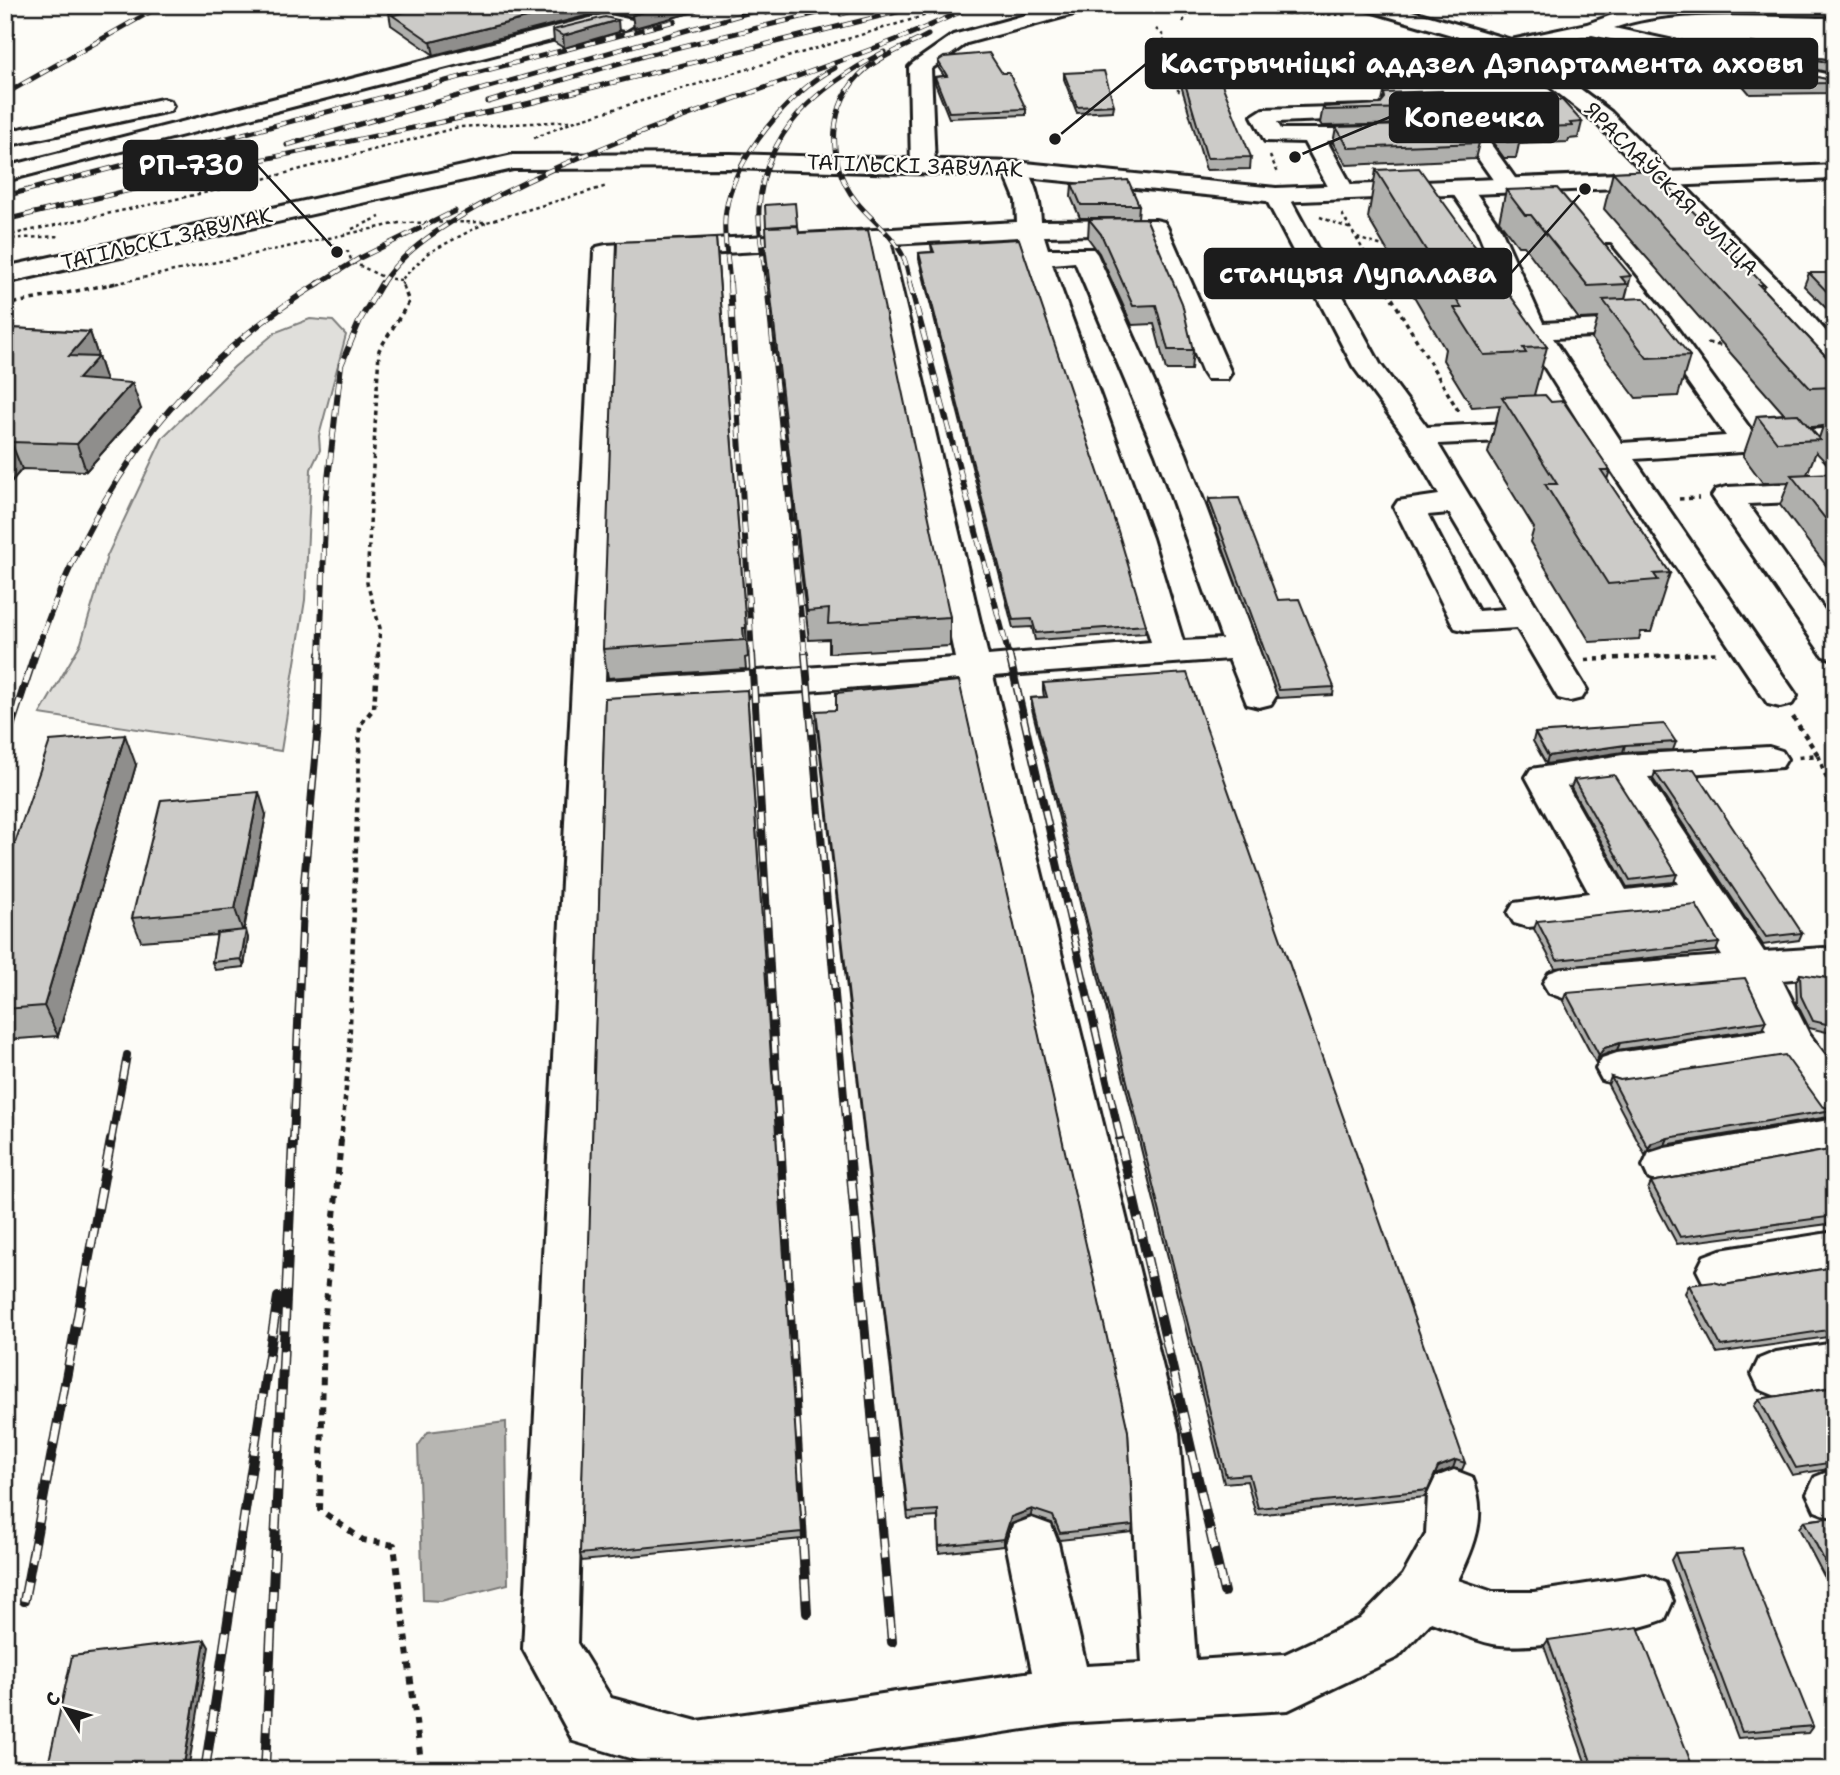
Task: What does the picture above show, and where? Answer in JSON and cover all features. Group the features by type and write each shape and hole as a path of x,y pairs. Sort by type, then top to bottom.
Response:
{"main road":[{"path":"923,166 920,67 960,39 1085,5"},
{"name":"ЯРАСЛАЎСКАЯ ВУЛІЦА","path":"1370,5 1510,46 1603,117 1797,315 1835,359"},
{"path":"1408,16 1449,5"},
{"path":"1687,10 1710,5"},
{"path":"1510,46 1592,29 1631,10 1835,9"},
{"path":"5,174 593,23 606,20 625,24"},
{"path":"1592,29 1835,82"},
{"path":"5,139 59,130 188,99"},
{"path":"1262,116 1375,123 1312,135 1273,136 1262,116"},
{"path":"1312,135 1336,192"},
{"path":"1474,137 1509,186"},
{"name":"ТАГІЛЬСКІ ЗАВУЛАК","path":"5,275 513,162 731,161 1015,169 1283,194 1835,172"},
{"path":"1015,169 1028,201 1033,243 1167,537 1239,649 1259,696"},
{"path":"1461,188 1489,229 1535,331 1605,440 1780,696"},
{"path":"1283,194 1367,366 1419,436 1570,690"},
{"path":"1217,373 1155,227 1033,243 874,239 606,252 550,1649 593,1721 697,1748 1065,1695 1171,1691 1288,1682 1379,1638 1422,1593 1452,1538 1454,1493"},
{"path":"874,239 882,249 973,665 1154,1433 1171,1691"},
{"path":"1033,243 1084,254 1171,454 1167,537 1170,651"},
{"path":"1601,251 1667,332 1745,442"},
{"path":"1797,315 1835,314"},
{"path":"1535,331 1667,332"},
{"path":"1419,436 1471,433 1605,440 1745,442 1835,437"},
{"path":"1727,496 1835,491"},
{"path":"1727,496 1835,649"},
{"path":"1459,503 1409,507 1467,621 1525,618"},
{"path":"587,693 808,681 973,665 1170,651 1239,649"},
{"path":"1614,903 1544,777 1623,767 1769,759"},
{"path":"1623,767 1740,951 1757,970 1792,1043 1835,1100"},
{"path":"1528,912 1706,895"},
{"path":"1563,983 1757,970 1824,962 1835,965"},
{"path":"1617,1069 1792,1043"},
{"path":"1665,1166 1835,1136"},
{"path":"1720,1270 1835,1251"},
{"path":"1776,1374 1835,1364"},
{"path":"1032,1543 1065,1695"},
{"path":"1422,1593 1493,1618 1534,1618 1646,1601"}],"path":[{"path":"530,139 575,121 960,5"},
{"path":"1183,22 1191,5"},
{"path":"1237,12 1408,16"},
{"path":"1156,29 1164,36 1165,50 1161,71 1178,91 1191,96"},
{"path":"5,236 245,184 459,127 575,121"},
{"path":"1273,136 1267,150 1283,194"},
{"path":"401,280 428,253 487,222 612,185"},
{"path":"1336,192 1356,237 1471,433"},
{"path":"5,305 37,301 399,223 487,222"},
{"path":"1356,237 1391,248"},
{"path":"320,238 348,253 352,262 385,278 401,280"},
{"path":"401,280 408,302 379,350 370,484 367,583 380,628 374,708 360,725 349,1056 324,1326 320,1510 363,1541 394,1545 422,1770"},
{"path":"1667,332 1726,346"},
{"path":"1649,501 1727,496"},
{"path":"1553,662 1749,651"},
{"path":"1780,696 1818,755 1835,799"},
{"path":"1769,759 1818,755"}],"shaded area":[{"path":"310,319 333,321 346,335 319,436 320,450 311,469 305,600 281,751 40,714 81,643 107,556 163,437 234,367 276,332"},
{"path":"506,1422 508,1584 441,1601 423,1600 418,1446 428,1432"}],"building":[{"path":"429,5 527,5 531,8 541,5 578,5 431,42 389,13 394,15"},
{"path":"632,5 670,5 632,15 636,12"},
{"path":"605,17 618,20 563,36 553,30"},
{"path":"989,53 1002,73 1009,73 1026,109 949,112 935,77 947,76 938,61 944,57"},
{"path":"1799,56 1835,60 1835,64"},
{"path":"1730,58 1835,81 1835,83 1753,84"},
{"path":"1209,62 1219,77 1251,157 1207,158 1179,63"},
{"path":"1104,71 1114,105 1077,107 1064,73"},
{"path":"1442,91 1450,102 1562,100 1582,122 1570,123 1572,126 1510,128 1520,141 1507,142 1488,114 1478,111 1464,120 1479,143 1349,148 1336,127 1408,125 1418,122 1421,114 1416,108 1325,110 1323,107 1380,104 1385,98 1384,93"},
{"path":"1419,168 1547,347 1523,348 1526,353 1484,355 1454,308 1462,308 1376,170"},
{"path":"1653,170 1764,285 1759,285 1835,366 1835,387 1810,388 1613,172"},
{"path":"1128,180 1139,205 1081,205 1072,184"},
{"path":"1557,188 1631,276 1621,277 1627,284 1588,286 1531,215 1525,215 1506,190"},
{"path":"795,203 797,225 766,227 765,205"},
{"path":"1146,218 1182,303 1193,350 1168,350 1156,305 1133,306 1101,234 1089,219"},
{"path":"798,226 799,233 868,230 950,617 828,624 829,609 807,611 765,245 766,227"},
{"path":"716,238 746,628 743,628 744,640 603,649 617,242"},
{"path":"1019,239 1118,531 1146,625 1036,633 1032,619 1013,620 919,253 934,252 931,244"},
{"path":"1809,273 1835,273 1835,300"},
{"path":"1644,298 1690,356 1647,358 1603,300"},
{"path":"9,328 90,332 69,356 98,357 78,379 132,383 77,444 11,442 5,449 5,332"},
{"path":"1545,395 1551,402 1563,401 1610,470 1601,470 1670,573 1654,574 1658,580 1608,584 1545,484 1557,484 1502,397"},
{"path":"1798,414 1820,440 1777,442 1757,416"},
{"path":"1835,474 1835,531 1791,475"},
{"path":"1239,498 1278,600 1299,599 1334,687 1279,690 1209,499"},
{"path":"1187,673 1465,1463 1456,1460 1438,1467 1428,1490 1258,1508 1249,1474 1226,1476 1031,698 1047,697 1043,683"},
{"path":"959,681 1128,1431 1133,1525 1060,1533 1053,1516 1032,1509 1011,1517 1004,1539 939,1546 938,1510 908,1512 816,711 836,710 836,693"},
{"path":"747,690 802,1532 580,1554 605,698"},
{"path":"1664,724 1676,742 1625,745 1548,756 1535,733"},
{"path":"125,735 44,1006 5,1009 5,872 50,741"},
{"path":"1694,769 1802,933 1766,937 1655,772"},
{"path":"1614,775 1677,874 1630,880 1574,780"},
{"path":"259,792 235,909 132,918 161,800"},
{"path":"1696,905 1719,943 1557,960 1537,921"},
{"path":"246,930 241,959 212,962 217,933"},
{"path":"1800,974 1835,981 1835,1026 1813,1021 1801,996"},
{"path":"1745,978 1766,1021 1620,1043 1604,1048 1599,1055 1566,993"},
{"path":"1785,1055 1822,1106 1832,1110 1668,1138 1652,1143 1648,1148 1611,1077 1620,1080"},
{"path":"1835,1149 1835,1216 1680,1237 1651,1182"},
{"path":"1835,1267 1835,1329 1721,1346 1689,1285 1714,1282 1724,1285"},
{"path":"1835,1387 1835,1462 1796,1468 1759,1399"},
{"path":"1835,1517 1835,1581 1804,1521"},
{"path":"1742,1549 1813,1726 1742,1732 1675,1553"},
{"path":"1638,1627 1694,1770 1594,1770 1548,1640"},
{"path":"205,1640 183,1770 47,1770 72,1656"}],"railway":[{"path":"5,94 162,5"},
{"path":"287,145 775,5"},
{"path":"766,13 792,5"},
{"path":"488,102 647,55 850,5"},
{"path":"841,14 874,5"},
{"path":"5,220 222,168 522,105 925,5"},
{"path":"381,285 401,260 441,228 534,178 636,134 846,59 976,5"},
{"path":"5,196 675,21"},
{"path":"911,285 905,261 897,246 856,201 846,185 835,151 835,132 844,98 853,82 873,64 928,35"},
{"path":"767,285 759,209 763,181 772,156 784,134 817,96 860,65 884,52"},
{"path":"730,285 725,219 731,190 740,169 752,148 783,109 835,68"},
{"path":"317,284 360,258 455,211"},
{"path":"320,656 326,497 341,365 360,320 382,283"},
{"path":"730,283 752,656"},
{"path":"767,283 805,656"},
{"path":"910,283 1009,656"},
{"path":"35,656 82,543 110,492 142,444 179,399 220,357 267,319 317,284"},
{"path":"5,745 35,654"},
{"path":"293,1142 304,883 318,725 320,654"},
{"path":"752,654 780,1142"},
{"path":"805,654 848,1142"},
{"path":"1009,654 1121,1142"},
{"path":"5,767 7,739"},
{"path":"111,1142 127,1055"},
{"path":"24,1601 111,1140"},
{"path":"265,1770 293,1140"},
{"path":"780,1140 807,1613"},
{"path":"848,1140 892,1642"},
{"path":"1120,1140 1224,1592"},
{"path":"205,1770 278,1297"}],"place":[{"name":"Кастрычніцкі аддзел Дэпартамента аховы","path":"1055,139"},
{"name":"Копеечка","path":"1295,157"},
{"name":"станцыя Лупалава","path":"1585,189"},
{"name":"РП-730","path":"337,252"}]}
